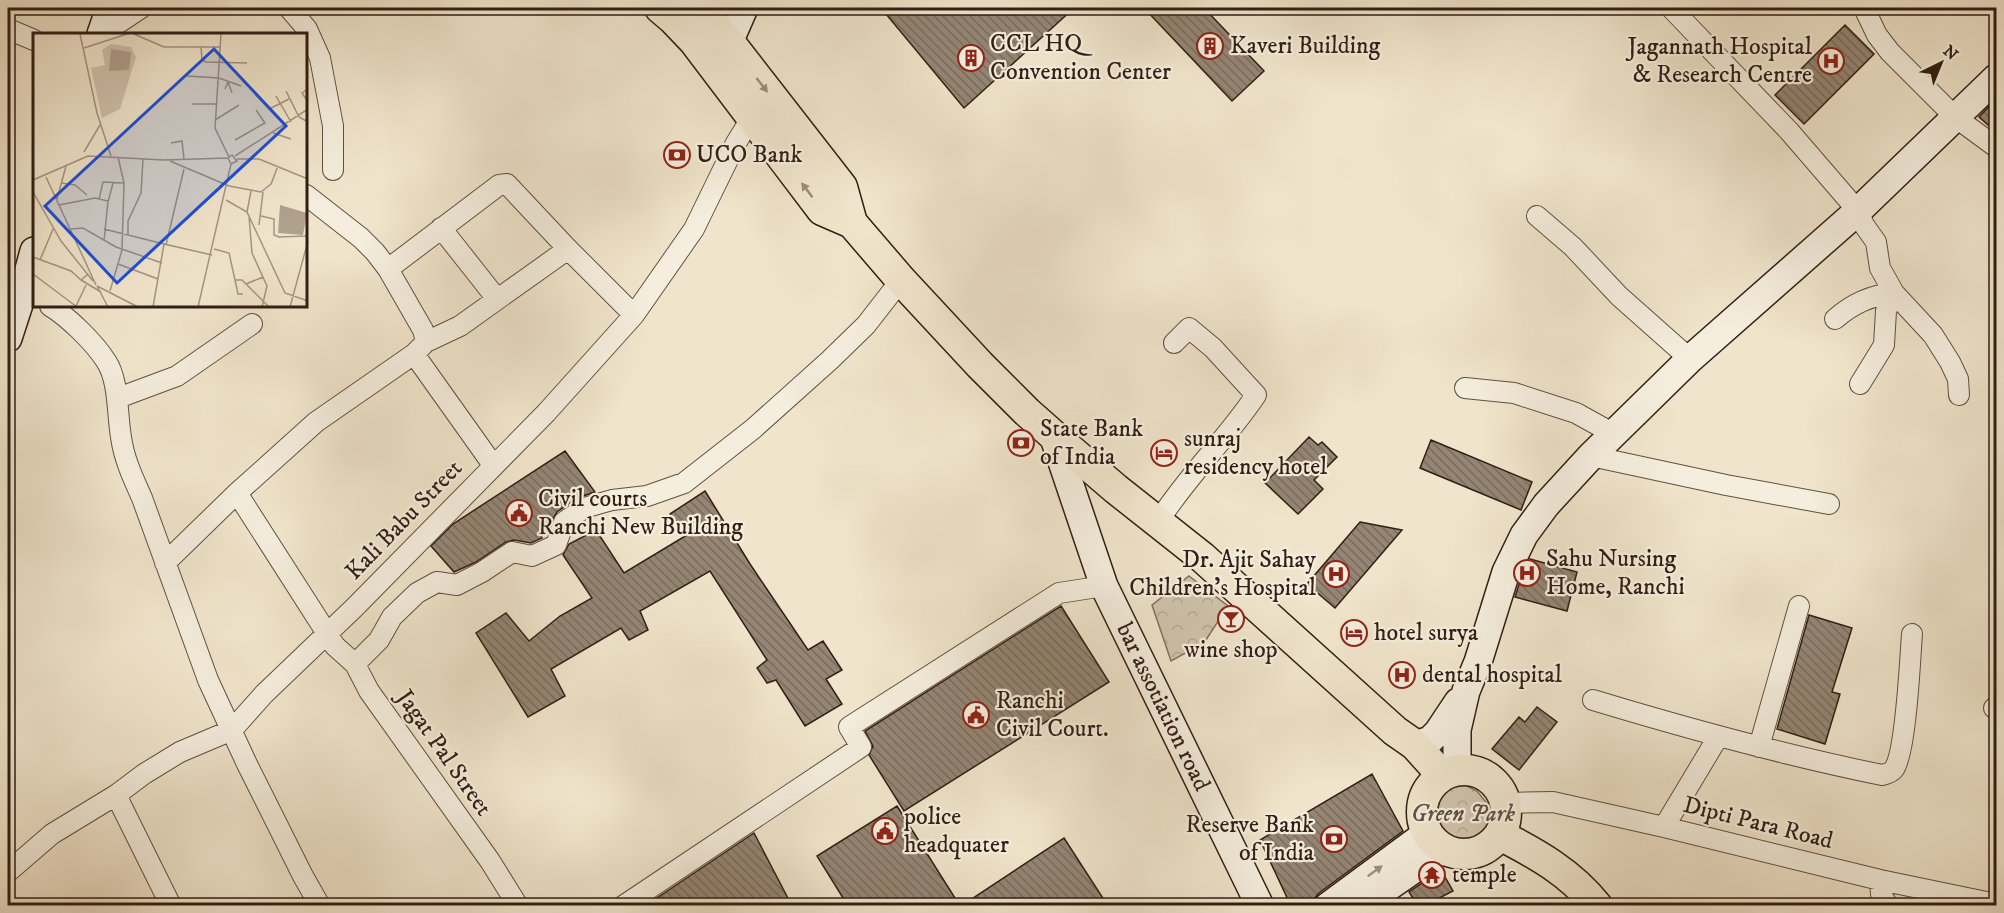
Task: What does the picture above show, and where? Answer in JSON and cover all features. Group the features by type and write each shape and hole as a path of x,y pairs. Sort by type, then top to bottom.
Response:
{"main road":[{"path":"102,33 110,8"},
{"path":"660,8 674,19 694,41 822,210 852,223"},
{"path":"698,8 730,43 842,188 852,223 980,365 1053,435 1202,556 1395,731 1449,772"},
{"path":"716,72 744,8"},
{"path":"1449,772 1466,691 1478,662 1506,572 1524,535 1546,505 1591,456 1690,359 1858,211 1996,78"},
{"path":"8,338 28,298 33,259"},
{"name":"bar assotiation road","path":"1053,435 1104,586 1260,906"},
{"path":"1415,745 1430,740 1438,732 1466,691"},
{"path":"1473,770 1488,777 1500,788 1506,803 1506,820 1500,835 1489,846 1474,853 1458,854 1435,841 1422,817 1423,801 1430,786 1449,772 1473,770"},
{"path":"1500,835 1564,872 1586,892 1597,906"},
{"path":"1328,906 1435,841"},
{"path":"1361,906 1435,841"}],"street":[{"path":"104,33 141,8"},
{"path":"289,8 303,32"},
{"path":"1671,8 1789,132 1858,211 1864,225 1876,242 1880,268 1894,293 1933,335 1950,362 1958,380 1959,395"},
{"path":"1864,8 1876,35 1890,52 1955,117 1996,147"},
{"path":"8,29 33,40"},
{"path":"308,40 320,58 333,126 333,170"},
{"name":"Kali Babu Street","path":"8,872 52,834 116,795 144,774 180,752 232,730 264,694 328,633 546,413 634,315 694,229 736,143 752,117"},
{"path":"388,269 498,185 507,184 634,315"},
{"path":"308,197 361,237 388,269 423,330 420,348 493,465"},
{"path":"1537,216 1573,247 1619,296 1690,359"},
{"path":"441,228 497,299"},
{"path":"165,563 315,422 420,348 460,326 568,249"},
{"path":"355,664 379,640 392,616 417,593 437,582 457,585 512,552 532,556 556,545 564,522 584,508 612,500 647,496 684,483 753,429 830,360 866,325 901,280"},
{"path":"1835,319 1849,306 1875,295 1894,293"},
{"path":"1860,384 1884,345 1886,311 1894,293"},
{"path":"52,308 81,332 107,362 118,398 121,437 129,471 142,498 208,680 247,764 320,906"},
{"path":"118,398 177,376 252,324"},
{"path":"1158,522 1185,483 1245,412 1256,395 1214,348 1189,328 1174,343"},
{"path":"1465,388 1514,393 1576,413 1614,434"},
{"path":"1591,456 1829,504"},
{"name":"Jagat Pal Street","path":"237,493 335,646 355,664 369,691 490,861 518,906"},
{"path":"623,906 861,747 849,727 1059,593 1104,586"},
{"path":"1759,747 1799,606"},
{"path":"1593,700 1718,737 1816,762 1882,775 1893,770 1898,760 1905,720 1912,634"},
{"path":"1664,827 1718,737"},
{"path":"116,795 171,906"},
{"name":"Dipti Para Road","path":"1506,803 1553,802 1880,880 1996,904"},
{"path":"1880,880 1881,894 1888,906"}],"green space":[{"path":"1189,576 1228,606 1204,643 1171,661 1152,605"},
{"name":"Green Park","path":"1455,780 1477,791 1494,812 1496,833 1486,842 1450,838 1440,825 1436,814 1436,803 1441,793"}],"building":[{"name":"CCL HQ Convention Center","path":"881,8 1074,8 964,108"},
{"name":"Kaveri Building","path":"1144,8 1204,8 1264,71 1232,101"},
{"path":"1845,25 1874,54 1804,124 1775,95"},
{"path":"1996,99 1996,132 1979,117"},
{"path":"1309,437 1318,445 1322,442 1337,457 1314,480 1323,489 1298,514 1265,483"},
{"path":"1431,440 1532,482 1521,510 1420,468"},
{"name":"Civil courts Ranchi New Building","path":"565,451 595,492 577,498 557,512 550,524 539,532 542,538 531,543 514,540 506,542 476,562 454,572 431,546 453,524"},
{"path":"705,491 750,564 808,650 823,641 842,670 826,679 842,704 805,726 776,680 767,683 757,668 767,660 710,571 640,611 648,630 629,640 621,628 551,669 565,696 528,717 476,633 506,613 529,641 560,616 592,598 563,555 569,544 596,530 624,573 687,535 670,514"},
{"path":"1360,522 1402,530 1335,608 1307,584"},
{"path":"1530,559 1577,572 1567,611 1515,597"},
{"path":"1061,606 1109,682 904,811 869,755 873,746 865,731"},
{"path":"1809,615 1852,628 1832,692 1840,694 1825,744 1777,729"},
{"path":"1537,707 1557,722 1519,770 1492,749 1519,717 1525,722"},
{"name":"Reserve Bank of India","path":"1372,774 1403,831 1319,893 1314,899 1313,906 1291,906 1260,840"},
{"name":"police headquater","path":"897,806 960,906 848,906 817,856"},
{"path":"754,833 792,906 645,906"},
{"path":"1064,838 1108,906 961,906"},
{"name":"temple","path":"1441,870 1453,891 1424,906 1418,906 1409,892"}],"place":[{"name":"Kaveri Building","path":"1210,46"},
{"name":"CCL HQ Convention Center","path":"971,58"},
{"name":"Jagannath Hospital & Research Centre","path":"1831,61"},
{"name":"UCO Bank","path":"677,155"},
{"name":"State Bank of India","path":"1021,443"},
{"name":"sunraj residency hotel","path":"1164,453"},
{"name":"Civil courts Ranchi New Building","path":"519,513"},
{"name":"Sahu Nursing Home, Ranchi","path":"1527,573"},
{"name":"Dr. Ajit Sahay Children's Hospital","path":"1336,574"},
{"name":"wine shop","path":"1231,619"},
{"name":"hotel surya","path":"1354,633"},
{"name":"dental hospital","path":"1402,675"},
{"name":"Ranchi Civil Court.","path":"976,715"},
{"name":"police headquater","path":"885,831"},
{"name":"Reserve Bank of India","path":"1334,839"},
{"name":"temple","path":"1432,875"}]}
